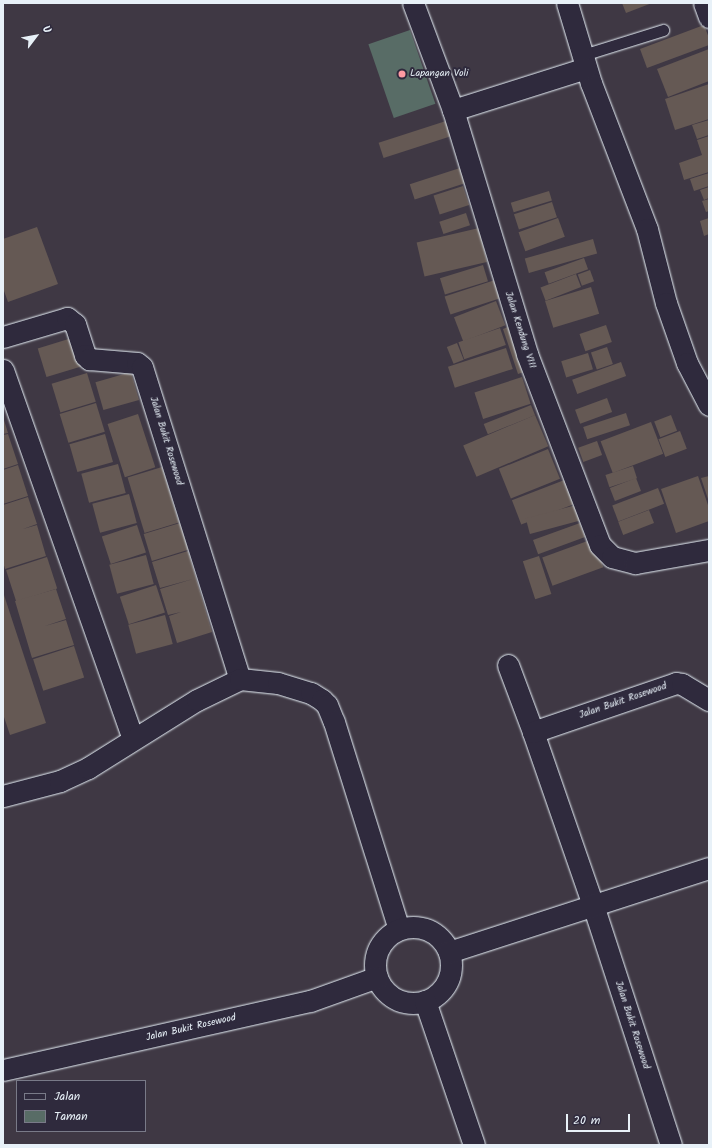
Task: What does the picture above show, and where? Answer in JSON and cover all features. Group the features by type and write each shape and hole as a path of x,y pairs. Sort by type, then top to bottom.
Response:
{"street":[{"name":"Jalan Kendung VIII","path":"413,3 453,110 527,354 600,546 612,557 635,563 709,550"},
{"path":"568,3 584,61 647,229 666,303 687,363 709,405"},
{"path":"704,3 709,17"},
{"path":"453,110 584,61"},
{"name":"Jalan Bukit Rosewood","path":"3,337 67,318 75,324 85,355 89,359 137,363 142,367 240,679"},
{"path":"3,370 133,739"},
{"name":"Jalan Bukit Rosewood","path":"508,665 533,732 592,905 671,1145"},
{"path":"3,796 67,778 88,768 197,700 240,679 285,685 311,693 322,700 327,706 334,722 400,929"},
{"name":"Jalan Bukit Rosewood","path":"533,732 676,683 682,684 709,700"},
{"path":"449,952 709,868"},
{"path":"414,927 429,930 441,939 449,952 451,964 450,976 444,987 436,996 426,1001 410,1003 396,999 385,990 377,977 375,963 379,949 387,937 400,929 414,927"},
{"name":"Jalan Bukit Rosewood","path":"3,1070 310,1001 377,977"},
{"path":"426,1001 474,1145"}],"lane":[{"path":"584,61 663,30"}],"green space":[{"name":"Lapangan Voli","path":"410,30 435,104 394,118 368,44"}],"building":[{"path":"622,3 652,3 626,13"},
{"path":"704,25 709,38 709,45 647,68 640,49"},
{"path":"709,49 709,81 668,97 657,69"},
{"path":"709,84 709,119 675,130 665,99"},
{"path":"449,120 454,135 384,158 379,143"},
{"path":"709,120 709,135 697,139 692,125"},
{"path":"709,136 709,172 684,180 679,163 702,155 697,140"},
{"path":"463,167 468,182 415,200 410,184"},
{"path":"709,173 709,186 694,191 690,179"},
{"path":"463,186 469,205 440,215 434,196"},
{"path":"709,187 709,198 704,200 700,190"},
{"path":"549,191 552,201 514,212 511,203"},
{"path":"709,199 709,211 706,212 702,201"},
{"path":"552,202 557,217 519,230 514,214"},
{"path":"466,213 470,225 443,234 439,222"},
{"path":"558,218 565,237 525,251 519,232"},
{"path":"709,218 709,234 704,236 700,221"},
{"path":"37,227 58,284 8,302 3,288 3,239"},
{"path":"479,228 487,262 425,276 417,242"},
{"path":"593,239 597,253 529,273 525,259"},
{"path":"584,258 588,269 549,284 545,272"},
{"path":"483,265 488,281 445,294 440,278"},
{"path":"590,270 594,281 582,286 578,274"},
{"path":"576,274 581,287 546,301 541,288"},
{"path":"495,280 501,298 450,314 445,296"},
{"path":"591,287 599,314 553,328 545,301"},
{"path":"496,301 505,325 463,341 454,317"},
{"path":"606,325 612,342 585,351 580,334"},
{"path":"508,327 524,372 518,374 503,329"},
{"path":"500,328 506,345 464,359 458,342"},
{"path":"75,337 84,366 46,377 38,348"},
{"path":"457,343 464,360 454,364 447,347"},
{"path":"607,347 613,364 597,370 591,353"},
{"path":"506,348 513,369 455,388 448,367"},
{"path":"588,353 593,369 566,377 561,361"},
{"path":"621,362 626,376 577,394 572,380"},
{"path":"131,372 139,400 103,410 95,382"},
{"path":"87,373 96,402 60,413 52,384"},
{"path":"522,377 531,404 483,419 474,392"},
{"path":"607,398 612,412 580,424 575,410"},
{"path":"96,403 105,432 68,443 60,414"},
{"path":"531,405 535,415 488,434 484,424"},
{"path":"626,413 630,425 587,439 583,427"},
{"path":"138,414 155,467 125,477 108,424"},
{"path":"535,415 548,446 476,477 463,445"},
{"path":"671,415 677,431 660,437 654,421"},
{"path":"3,417 8,433 3,434"},
{"path":"651,422 663,454 613,473 601,441"},
{"path":"680,431 687,449 665,457 659,439"},
{"path":"8,434 18,464 3,469 3,435"},
{"path":"105,434 113,462 77,472 69,444"},
{"path":"597,441 602,455 583,462 578,448"},
{"path":"548,449 560,479 511,499 499,469"},
{"path":"118,464 126,493 89,503 81,474"},
{"path":"18,465 28,496 3,504 3,470"},
{"path":"633,466 637,478 609,487 605,475"},
{"path":"162,467 179,522 145,533 128,478"},
{"path":"698,476 709,508 709,521 676,533 661,489"},
{"path":"709,476 709,502 701,478"},
{"path":"636,478 641,491 615,501 610,488"},
{"path":"567,479 576,503 521,524 512,500"},
{"path":"658,488 664,504 618,521 612,506"},
{"path":"129,494 137,523 100,533 92,504"},
{"path":"28,497 37,524 23,529 37,525 46,556 5,569 3,562 3,505"},
{"path":"576,505 580,520 530,534 526,518"},
{"path":"649,510 654,523 623,535 618,522"},
{"path":"180,523 188,550 152,561 144,534"},
{"path":"580,523 585,537 538,554 533,540"},
{"path":"137,525 146,553 111,564 102,536"},
{"path":"593,539 603,567 553,586 542,557"},
{"path":"188,551 212,632 177,643 169,616 181,612 168,615 160,589 193,579 160,588 152,562"},
{"path":"146,555 154,584 117,594 109,565"},
{"path":"539,556 551,594 535,599 523,561"},
{"path":"47,557 57,588 16,602 6,570"},
{"path":"156,585 165,613 129,624 120,597"},
{"path":"56,589 66,619 45,626 66,620 74,645 32,658 15,601"},
{"path":"3,592 46,723 10,735 3,714"},
{"path":"165,615 173,644 136,654 128,625"},
{"path":"74,646 84,677 43,691 33,659"}],"place":[{"name":"Lapangan Voli","path":"402,74"}]}
